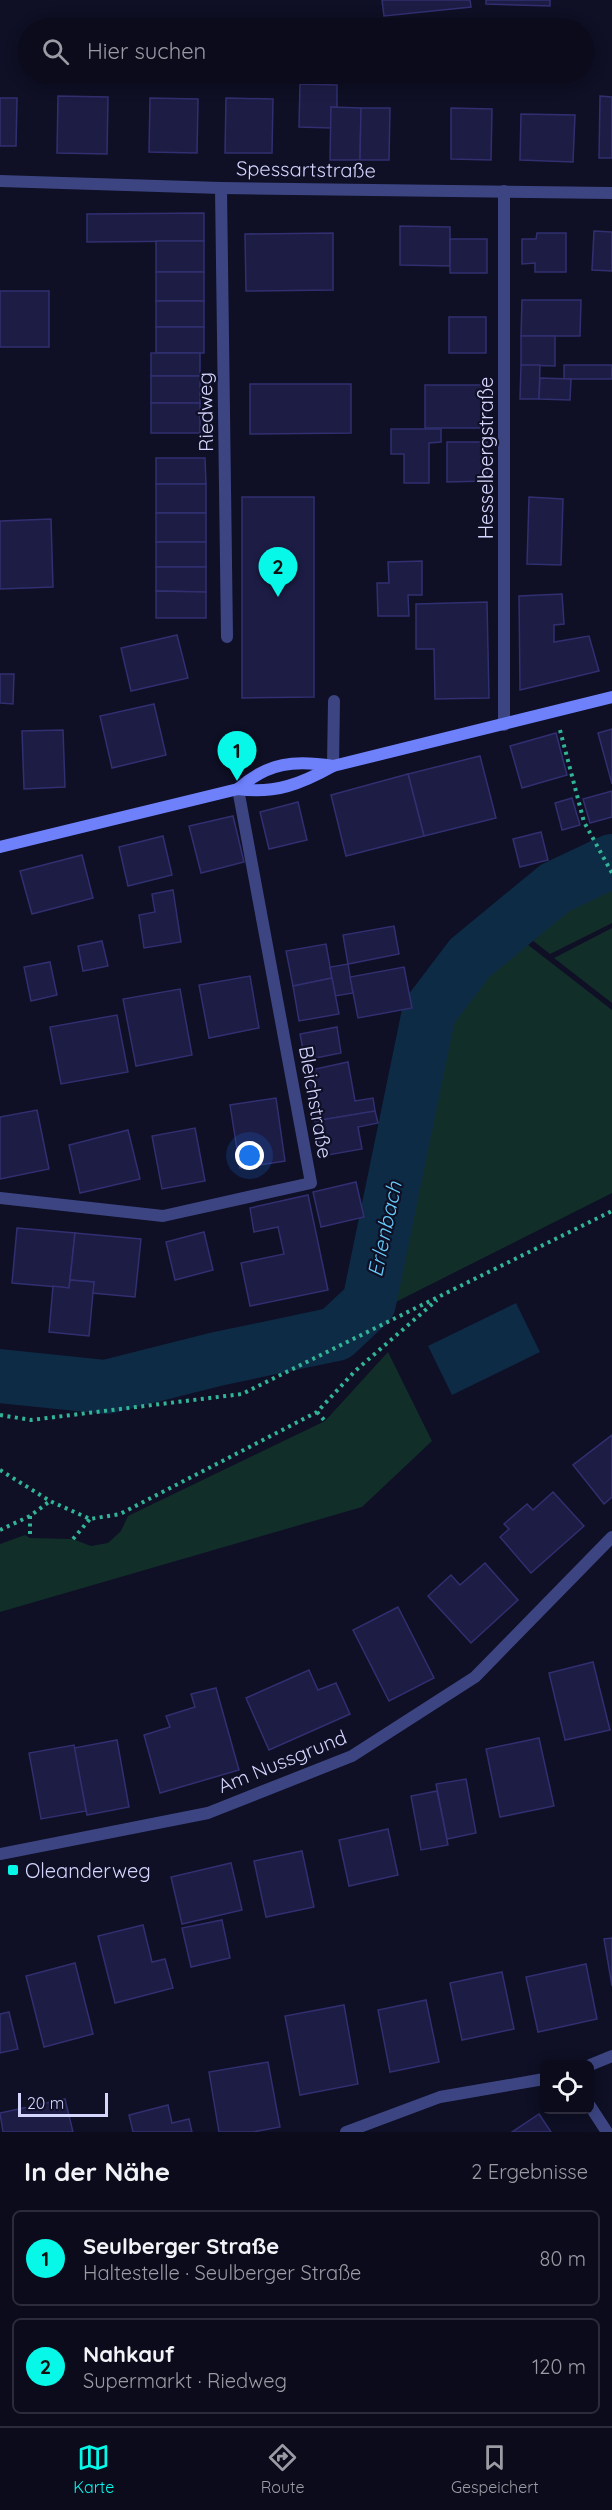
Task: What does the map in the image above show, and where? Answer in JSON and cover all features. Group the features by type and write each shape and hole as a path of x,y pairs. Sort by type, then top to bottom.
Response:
{"street":[{"name":"Spessartstraße","path":"0,181 221,188 612,193"},
{"name":"Riedweg","path":"221,188 227,637"},
{"name":"Hesselbergstraße","path":"504,191 504,725"},
{"path":"0,847 238,789 259,792 283,789 308,780 333,766 612,698"},
{"path":"333,766 334,701"},
{"path":"238,789 255,774 276,766 305,761 333,766"},
{"name":"Bleichstraße","path":"0,1198 163,1216 311,1183 238,789"},
{"name":"Am Nussgrund","path":"0,1854 207,1813 352,1756 475,1677 612,1537"},
{"path":"594,2064 612,2056"},
{"path":"346,2132 440,2097 540,2080"},
{"path":"594,2112 607,2132"}],"path":[{"path":"555,712 584,822 591,839 612,873"},
{"path":"0,1415 31,1420 242,1394 612,1211"},
{"path":"0,1470 50,1501 90,1519 120,1514 316,1412 354,1371 442,1296"},
{"path":"316,1412 326,1421"},
{"path":"0,1530 30,1515 50,1501"},
{"path":"30,1515 30,1538"},
{"path":"73,1539 90,1519"}],"green space":[{"path":"612,867 612,923 550,954 514,926 539,906"},
{"path":"612,928 612,1003 554,958"},
{"path":"509,930 612,1010 612,1193 378,1311 440,1015 468,966"},
{"path":"388,1352 432,1441 362,1507 0,1612 0,1544 25,1535 30,1538 73,1539 91,1546 108,1543 121,1531 128,1516 325,1421"}],"water":[{"path":"516,1303 540,1352 452,1395 428,1346"}],"building":[{"path":"382,0 470,0 471,7 384,16"},
{"path":"486,0 550,0 550,6 486,4"},
{"path":"300,84 337,85 337,108 331,107 331,128 299,127"},
{"path":"58,96 108,97 107,154 57,153"},
{"path":"600,96 612,97 612,158 599,158"},
{"path":"0,98 17,98 16,146 0,146"},
{"path":"150,98 198,99 197,153 149,152"},
{"path":"226,98 273,99 272,153 225,153"},
{"path":"331,107 361,108 360,160 330,160"},
{"path":"361,108 390,108 389,160 360,160"},
{"path":"451,108 492,109 491,160 451,159"},
{"path":"521,114 575,115 573,162 520,160"},
{"path":"204,213 204,241 87,242 87,214"},
{"path":"400,226 450,227 450,266 400,265"},
{"path":"594,231 612,232 612,271 592,270"},
{"path":"333,233 333,290 246,291 245,234"},
{"path":"537,233 566,233 566,272 535,272 535,263 522,264 522,239 536,239"},
{"path":"450,239 487,239 487,273 450,273"},
{"path":"156,241 204,241 204,272 156,272"},
{"path":"156,272 204,272 204,301 156,301"},
{"path":"0,291 49,291 49,347 0,347"},
{"path":"522,300 581,300 580,336 521,336"},
{"path":"156,301 204,301 204,327 156,327"},
{"path":"449,317 486,317 486,353 449,353"},
{"path":"156,327 204,327 204,353 156,353"},
{"path":"521,336 555,336 555,366 521,365"},
{"path":"151,353 200,353 200,376 151,376"},
{"path":"521,365 540,365 539,399 520,399"},
{"path":"564,365 612,365 612,379 564,379"},
{"path":"151,376 200,376 200,403 151,403"},
{"path":"540,378 571,379 570,400 539,399"},
{"path":"250,384 351,384 351,433 250,434"},
{"path":"425,385 486,385 486,428 425,428"},
{"path":"151,403 200,403 200,433 151,433"},
{"path":"391,429 441,429 441,442 429,443 429,483 404,483 404,454 391,454"},
{"path":"447,442 487,442 487,481 447,482"},
{"path":"156,458 205,458 206,484 156,484"},
{"path":"156,484 206,484 206,513 156,513"},
{"path":"242,497 314,497 314,697 242,698"},
{"path":"529,497 563,499 561,565 527,564"},
{"path":"156,513 206,513 206,542 156,542"},
{"path":"51,519 53,587 0,589 0,521"},
{"path":"156,542 206,542 206,567 156,567"},
{"path":"422,561 422,595 408,595 409,616 378,616 377,583 389,583 388,562"},
{"path":"156,567 206,567 206,592 156,591"},
{"path":"156,591 206,592 206,618 156,618"},
{"path":"562,594 564,624 554,625 554,642 589,636 599,671 520,690 519,596"},
{"path":"487,602 489,698 435,699 434,649 416,649 416,604"},
{"path":"177,635 188,678 131,691 121,648"},
{"path":"0,674 14,674 13,704 0,703"},
{"path":"154,704 166,755 112,768 100,716"},
{"path":"612,729 612,784 598,733"},
{"path":"63,730 65,787 24,789 22,731"},
{"path":"556,733 567,775 522,788 510,746"},
{"path":"480,756 496,818 424,836 408,774"},
{"path":"408,774 424,836 346,856 331,795"},
{"path":"612,791 612,817 590,823 583,799"},
{"path":"572,798 580,825 562,830 555,803"},
{"path":"298,802 307,840 269,849 260,812"},
{"path":"233,816 244,862 201,873 189,826"},
{"path":"541,832 548,860 520,867 513,839"},
{"path":"163,836 172,875 128,886 119,847"},
{"path":"82,855 93,898 32,914 20,871"},
{"path":"173,890 181,942 144,948 139,915 155,912 152,894"},
{"path":"394,926 399,954 348,964 343,935"},
{"path":"102,941 108,966 83,971 78,946"},
{"path":"326,944 332,978 293,986 286,951"},
{"path":"50,962 57,995 31,1001 24,967"},
{"path":"348,964 353,993 335,996 330,967"},
{"path":"404,967 412,1008 358,1018 350,977"},
{"path":"250,976 259,1028 209,1038 199,985"},
{"path":"332,978 339,1014 299,1021 293,986"},
{"path":"180,989 192,1055 136,1066 123,999"},
{"path":"117,1015 128,1072 61,1084 50,1027"},
{"path":"337,1027 341,1053 305,1060 300,1034"},
{"path":"348,1062 355,1101 373,1098 375,1111 315,1121 306,1071"},
{"path":"276,1098 285,1161 240,1168 230,1105"},
{"path":"37,1110 49,1169 0,1179 0,1117"},
{"path":"375,1111 378,1123 358,1127 362,1149 322,1156 315,1121"},
{"path":"195,1128 205,1181 162,1189 152,1136"},
{"path":"128,1130 140,1179 80,1193 69,1145"},
{"path":"356,1182 364,1217 321,1227 313,1192"},
{"path":"308,1195 328,1290 250,1306 241,1263 284,1254 278,1227 254,1232 250,1208"},
{"path":"17,1228 75,1233 69,1288 12,1283"},
{"path":"204,1232 213,1270 175,1280 166,1242"},
{"path":"75,1233 141,1239 135,1297 92,1293 94,1282 70,1280"},
{"path":"70,1280 94,1282 89,1336 49,1332 53,1286 69,1288"},
{"path":"612,1435 612,1497 604,1504 573,1465"},
{"path":"553,1492 584,1526 531,1573 500,1537 509,1529 504,1524 527,1504 533,1510"},
{"path":"485,1563 518,1600 471,1643 428,1596 451,1575 460,1585"},
{"path":"398,1607 434,1678 389,1701 353,1630"},
{"path":"593,1662 610,1730 565,1740 549,1673"},
{"path":"309,1670 318,1690 336,1683 350,1714 269,1750 246,1698"},
{"path":"216,1688 239,1770 160,1793 144,1735 170,1727 166,1716 195,1707 191,1694"},
{"path":"539,1738 554,1806 500,1817 486,1749"},
{"path":"117,1740 129,1807 87,1815 74,1748"},
{"path":"74,1745 86,1811 41,1819 29,1753"},
{"path":"466,1779 476,1833 447,1839 436,1784"},
{"path":"437,1791 448,1845 421,1850 411,1796"},
{"path":"388,1829 398,1875 349,1886 339,1840"},
{"path":"302,1851 314,1907 266,1917 254,1861"},
{"path":"231,1863 242,1910 182,1924 171,1877"},
{"path":"222,1920 230,1958 191,1967 182,1928"},
{"path":"143,1925 152,1962 165,1959 173,1988 115,2003 98,1936"},
{"path":"612,1938 612,1986 604,1939"},
{"path":"75,1963 93,2034 44,2047 26,1976"},
{"path":"586,1964 597,2019 538,2032 526,1977"},
{"path":"502,1972 514,2029 462,2040 450,1983"},
{"path":"426,2000 439,2062 390,2072 378,2010"},
{"path":"344,2005 358,2084 300,2095 285,2016"},
{"path":"9,2012 18,2049 0,2053 0,2014"},
{"path":"268,2062 280,2127 253,2132 219,2132 209,2072"},
{"path":"65,2099 73,2132 3,2132 0,2113"},
{"path":"168,2105 172,2123 189,2119 192,2132 133,2132 129,2115"},
{"path":"539,2114 551,2132 512,2132"}],"waterway":[{"name":"Erlenbach","path":"0,1376 106,1387 217,1359 336,1334 369,1303 429,1012 470,958 555,888 612,861"}],"place":[{"name":"Nahkauf","path":"278,597"},
{"name":"Seulberger Straße","path":"237,781"},
{"name":"Oleanderweg","path":"13,1870"}]}
